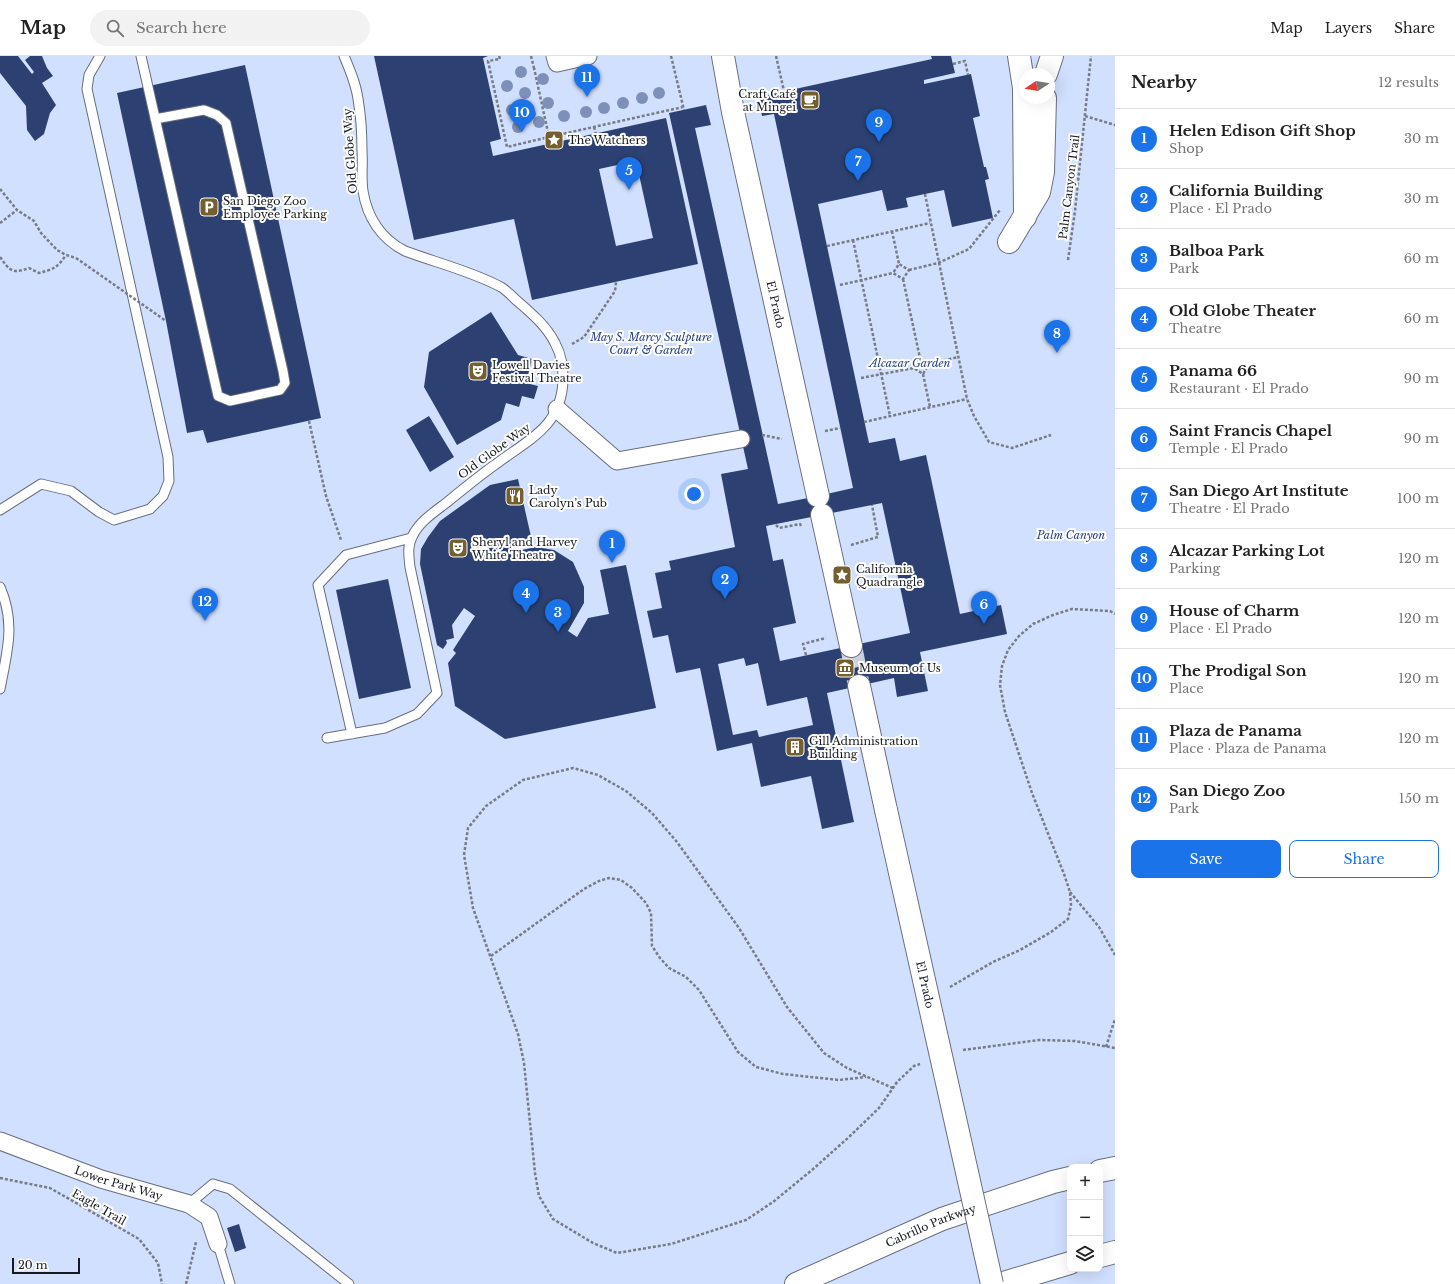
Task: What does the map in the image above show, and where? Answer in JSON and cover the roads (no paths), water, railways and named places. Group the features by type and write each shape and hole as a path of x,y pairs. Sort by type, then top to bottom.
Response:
{"main road":[{"name":"El Prado","path":"722,56 733,112 851,646"},
{"path":"1019,56 1024,88 1025,217"},
{"path":"1048,68 1052,56"},
{"path":"1009,242 1039,192 1043,172 1045,104"},
{"name":"El Prado","path":"859,686 992,1284"},
{"path":"1103,1170 1115,1168"},
{"name":"Cabrillo Parkway","path":"796,1284 942,1219 1067,1179"},
{"path":"1103,1256 1115,1252"},
{"path":"1103,1257 1115,1258"},
{"path":"1000,1284 1067,1264"}],"street":[{"path":"555,56 557,63 588,56"},
{"path":"557,409 617,461 741,439"},
{"name":"Lower Park Way","path":"0,1141 101,1179 189,1204 210,1217 218,1244"}],"lane":[{"path":"0,510 41,484 71,491 99,512 114,520 150,509 163,496 169,481 168,457 87,89 89,75 100,56"},
{"path":"141,56 147,86 218,396 230,401 280,390 285,383 283,371 226,123 218,115 204,110 155,119"},
{"name":"Old Globe Way","path":"344,56 352,75 358,99 362,150 362,190 368,213 376,227 395,246 405,251 475,275 503,288 539,321 552,337 559,351 563,367 562,395 557,409 546,427 532,440 476,478 428,517 419,526 411,538"},
{"path":"326,738 352,734 385,728 417,714 437,693 410,567 408,550 411,538 346,555 318,585 352,734"},
{"path":"0,587 5,597 10,621 10,641 0,689"},
{"path":"189,1204 213,1184 230,1189 349,1284"},
{"path":"218,1244 230,1284"}],"tunnel":[{"path":"851,646 859,686"}],"place":[{"name":"Plaza de Panama","path":"587,97"},
{"name":"Craft Café at Mingei","path":"810,100"},
{"name":"The Prodigal Son","path":"522,132"},
{"name":"The Watchers","path":"554,140"},
{"name":"House of Charm","path":"879,142"},
{"name":"San Diego Art Institute","path":"858,181"},
{"name":"Panama 66","path":"629,190"},
{"name":"San Diego Zoo Employee Parking","path":"209,207"},
{"name":"Alcazar Parking Lot","path":"1057,353"},
{"name":"Lowell Davies Festival Theatre","path":"478,371"},
{"name":"Lady Carolyn’s Pub","path":"515,496"},
{"name":"Sheryl and Harvey White Theatre","path":"458,548"},
{"name":"Helen Edison Gift Shop","path":"612,563"},
{"name":"California Quadrangle","path":"842,575"},
{"name":"California Building","path":"725,599"},
{"name":"Old Globe Theater","path":"526,613"},
{"name":"San Diego Zoo","path":"205,621"},
{"name":"Saint Francis Chapel","path":"984,624"},
{"name":"Balboa Park","path":"558,632"},
{"name":"Museum of Us","path":"845,668"},
{"name":"Gill Administration Building","path":"795,747"}],"park label":[{"name":"May S. Marcy Sculpture Court & Garden","path":"651,343"},
{"name":"Alcazar Garden","path":"910,363"},
{"name":"Palm Canyon","path":"1071,535"}]}
